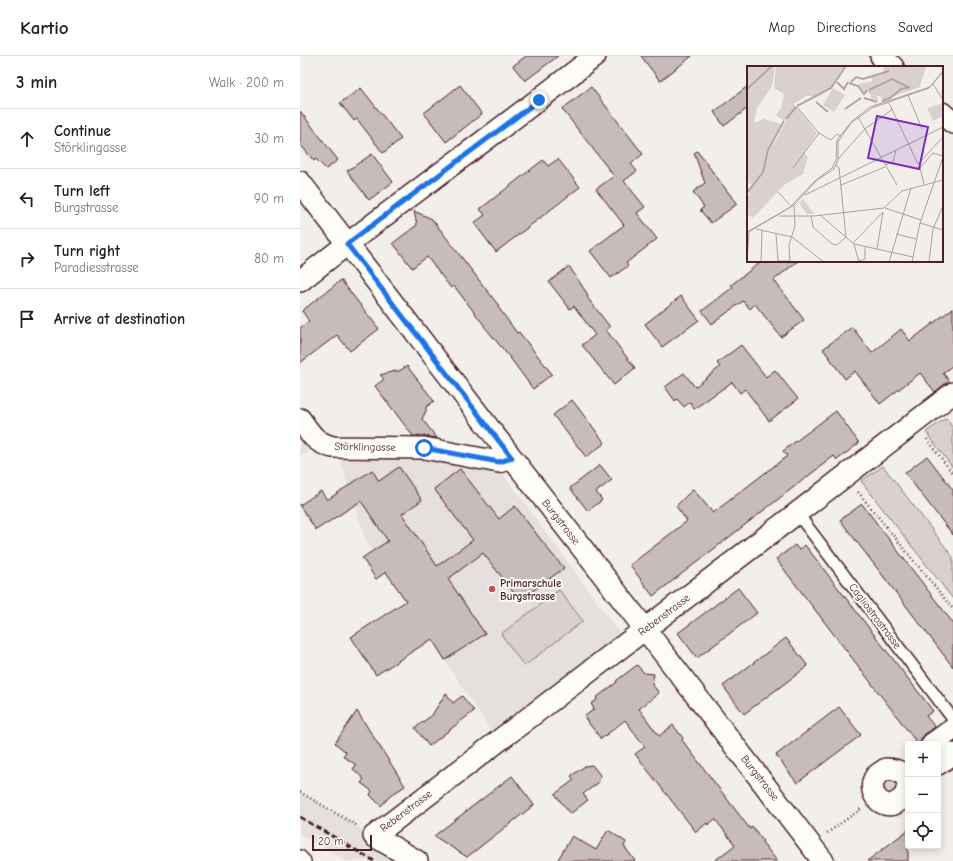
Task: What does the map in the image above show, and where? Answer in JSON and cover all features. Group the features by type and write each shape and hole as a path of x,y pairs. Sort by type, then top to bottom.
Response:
{"street":[{"path":"300,281 595,56"},
{"path":"881,56 892,66"},
{"path":"943,113 953,123"},
{"name":"Burgstrasse","path":"300,182 823,861"},
{"name":"Rebenstrasse","path":"374,836 953,393"},
{"name":"Störklingasse","path":"300,419 313,437 320,443 333,447 424,448 499,462 512,458"},
{"path":"936,741 953,729"},
{"path":"941,762 953,754"},
{"path":"374,836 417,861"}],"lane":[{"name":"Cagliostrostrasse","path":"797,513 953,719"},
{"path":"300,856 305,861"}],"path":[{"path":"914,423 953,474"},
{"path":"846,476 953,610"},
{"path":"300,792 374,836"},
{"path":"810,844 862,809"}],"shaded area":[{"path":"946,418 953,428 953,468 926,432"},
{"path":"300,436 308,448 307,454 300,455"},
{"name":"Primarschule Burgstrasse","path":"422,454 498,467 622,636 493,735 366,541 339,455"},
{"path":"883,466 953,557 953,599 861,481"},
{"path":"559,590 583,621 524,666 501,634"},
{"path":"902,773 894,804 873,784"},
{"path":"300,792 417,861 347,861 300,834"}],"building":[{"path":"526,56 558,56 525,81 513,66"},
{"path":"641,56 692,56 660,81"},
{"path":"460,85 482,114 446,142 424,113"},
{"path":"591,87 643,154 631,164 637,171 624,181 645,207 637,213 657,239 626,263 628,266 611,278 590,251 624,225 596,189 614,176 562,109"},
{"path":"747,87 747,109 724,126 714,112"},
{"path":"361,88 401,139 383,153 357,119 354,121 340,103"},
{"path":"300,111 338,160 326,169 316,159 314,161 300,144"},
{"path":"697,151 737,204 711,223 700,210 704,207 693,192 705,183 694,153"},
{"path":"372,154 393,182 369,200 347,171"},
{"path":"558,159 580,187 496,252 474,223 485,215 480,209 543,160 548,166"},
{"path":"414,211 432,219 499,306 498,307 517,333 519,332 552,374 533,389 454,286 451,288 427,257 412,268 393,243 417,225"},
{"path":"761,262 797,262 774,280 804,320 781,337 755,304 750,309 743,301 712,324 702,311 733,287 731,285"},
{"path":"569,266 588,295 587,297 610,327 606,330 635,368 614,385 582,345 595,335 574,306 570,309 549,282"},
{"path":"341,280 379,329 350,351 337,335 300,363 300,328 309,321 302,311"},
{"path":"681,296 699,320 662,347 645,324"},
{"path":"953,308 953,365 943,373 950,382 946,383 935,392 920,373 880,404 855,371 845,379 823,349 852,327 872,353 901,329 910,341"},
{"path":"741,345 766,377 775,370 798,399 769,421 745,389 740,393 732,382 694,409 690,402 684,407 677,399 675,401 665,387 684,373 695,387 720,367 717,363"},
{"path":"407,366 434,401 426,407 426,411 422,419 437,438 413,436 375,386 384,379 380,375 399,371"},
{"path":"572,400 605,443 586,457 553,415"},
{"path":"836,411 859,443 837,460 834,456 653,596 630,565 687,521 676,506 693,489 713,513 787,456 783,451"},
{"path":"927,456 953,490 953,535 905,473"},
{"path":"600,465 612,480 596,492 602,500 588,511 570,488"},
{"path":"399,467 422,500 402,514 437,566 473,540 434,489 460,469 499,519 515,506 564,568 519,601 483,553 448,579 485,634 445,660 432,639 376,675 351,637 406,601 386,572 376,579 362,558 388,541 361,501 316,530 300,505 321,491 327,500 372,470 379,481"},
{"path":"862,504 953,623 953,667 840,520"},
{"path":"795,545 799,550 805,545 933,711 926,716 935,727 925,734 921,741 916,741 776,559"},
{"path":"738,588 757,613 697,658 678,633"},
{"path":"786,638 808,666 744,714 723,686"},
{"path":"637,665 644,673 654,674 652,684 659,693 639,709 659,736 673,725 683,738 682,740 750,829 752,826 777,861 714,861 735,845 715,819 708,825 707,823 696,832 635,754 645,747 625,720 601,739 584,717 594,709 591,704 597,700 596,698"},
{"path":"446,693 453,703 462,696 474,711 429,746 415,728 432,715"},
{"path":"839,707 861,735 797,783 776,755"},
{"path":"357,711 405,786 390,796 381,806 370,795 372,791 361,783 364,779 353,769 356,765 343,756 346,752 335,743"},
{"path":"592,765 601,776 598,783 583,794 588,800 570,814 555,794 574,780 571,776 585,766"},
{"path":"512,776 534,805 467,857 434,836"},
{"path":"608,830 626,842 624,846 635,861 557,861 572,836 596,850"},
{"path":"905,832 905,849 908,849 908,861 867,861"}],"railway":[{"path":"300,817 374,861"}],"place":[{"name":"Primarschule Burgstrasse","path":"492,589"}],"route":[{"path":"424,448 499,462 512,458 347,244 539,100"}]}
